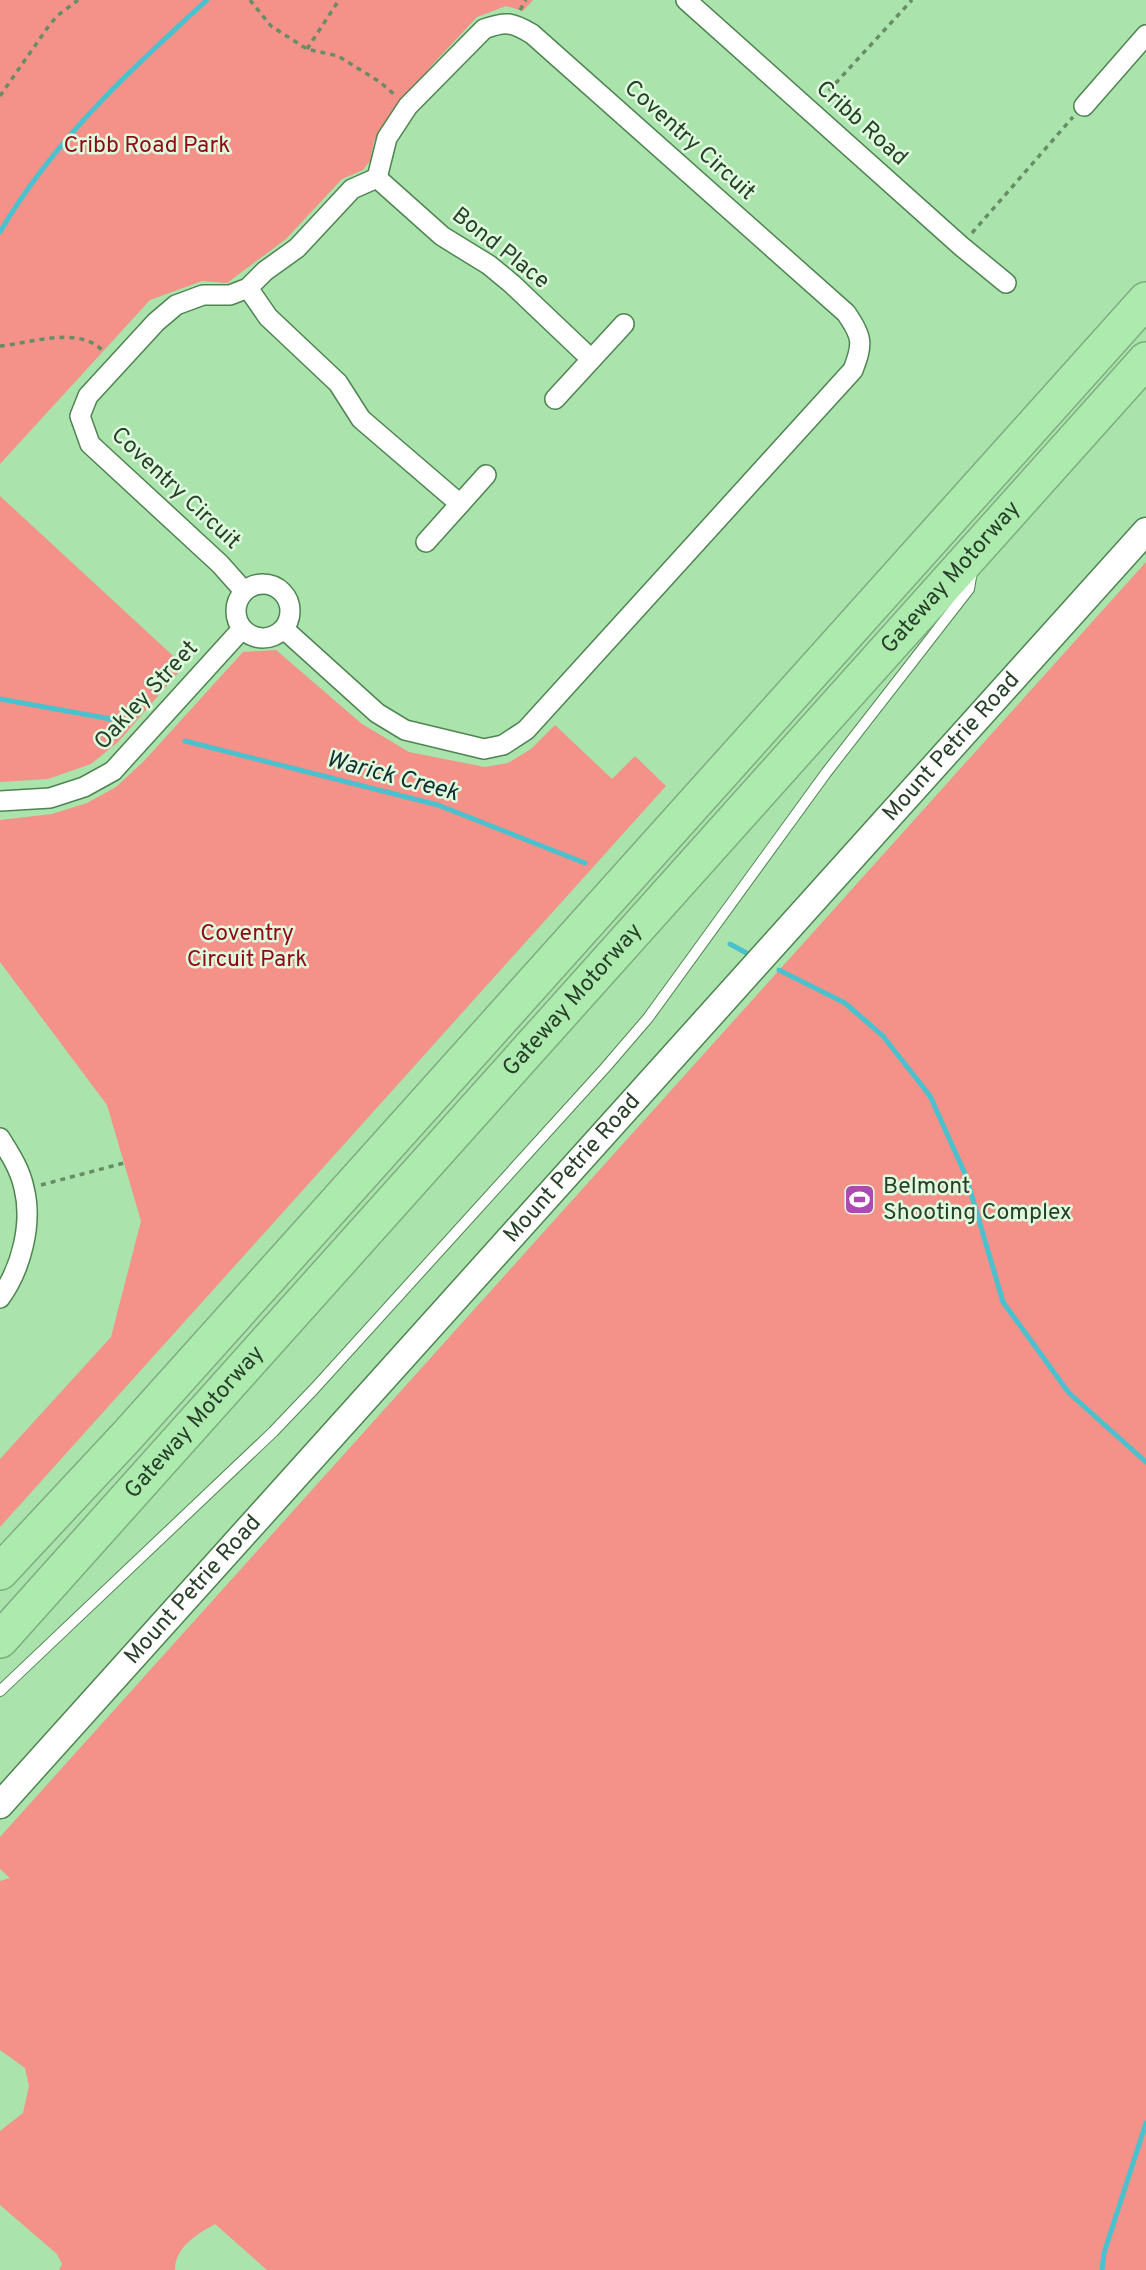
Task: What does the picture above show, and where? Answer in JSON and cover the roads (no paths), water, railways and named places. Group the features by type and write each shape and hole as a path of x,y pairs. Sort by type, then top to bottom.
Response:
{"highway":[{"name":"Gateway Motorway","path":"0,1572 127,1436 1146,300"},
{"name":"Gateway Motorway","path":"0,1640 1146,360"}],"street":[{"name":"Cribb Road","path":"686,0 1006,283"},
{"name":"Coventry Circuit","path":"284,629 377,713 405,730 484,749 503,745 526,730 853,370 862,347 858,330 846,313 532,34 515,24 500,23 484,29 408,106 387,138 377,178"},
{"path":"1084,106 1146,35"},
{"path":"377,178 352,189 297,248 265,271 248,288 268,317 338,383 361,419 460,504"},
{"name":"Bond Place","path":"377,178 442,236 489,265 512,284 591,359"},
{"name":"Coventry Circuit","path":"244,591 220,564 90,444 80,416 89,396 156,322 176,305 203,295 230,295 248,288"},
{"path":"555,399 624,324"},
{"path":"426,542 486,475"},
{"name":"Mount Petrie Road","path":"0,1805 1146,531"},
{"path":"263,584 282,592 288,600 290,610 284,629 275,636 263,639 242,629 236,610 244,591 263,584"},
{"name":"Oakley Street","path":"0,801 50,798 84,787 113,771 242,629"},
{"path":"0,1138 17,1166 25,1190 26,1223 22,1250 12,1282 0,1298"}],"lane":[{"path":"0,1691 307,1397 382,1317 648,1018 826,773 969,589 977,547"}],"waterway":[{"name":"Warick Creek","path":"0,232 21,199 68,137 122,80 207,0"},
{"name":"Warick Creek","path":"0,699 111,719"},
{"name":"Warick Creek","path":"185,741 438,805 585,863"},
{"name":"Warick Creek","path":"730,944 752,956"},
{"name":"Warick Creek","path":"779,970 845,1003 883,1036 930,1096 966,1176 1003,1302 1069,1393 1146,1462"},
{"name":"Warick Creek","path":"1102,2270 1104,2253 1146,2123"}],"place":[{"name":"Belmont Shooting Complex","path":"860,1200"}],"park label":[{"name":"Cribb Road Park","path":"147,146"},
{"name":"Coventry Circuit Park","path":"247,947"}]}
